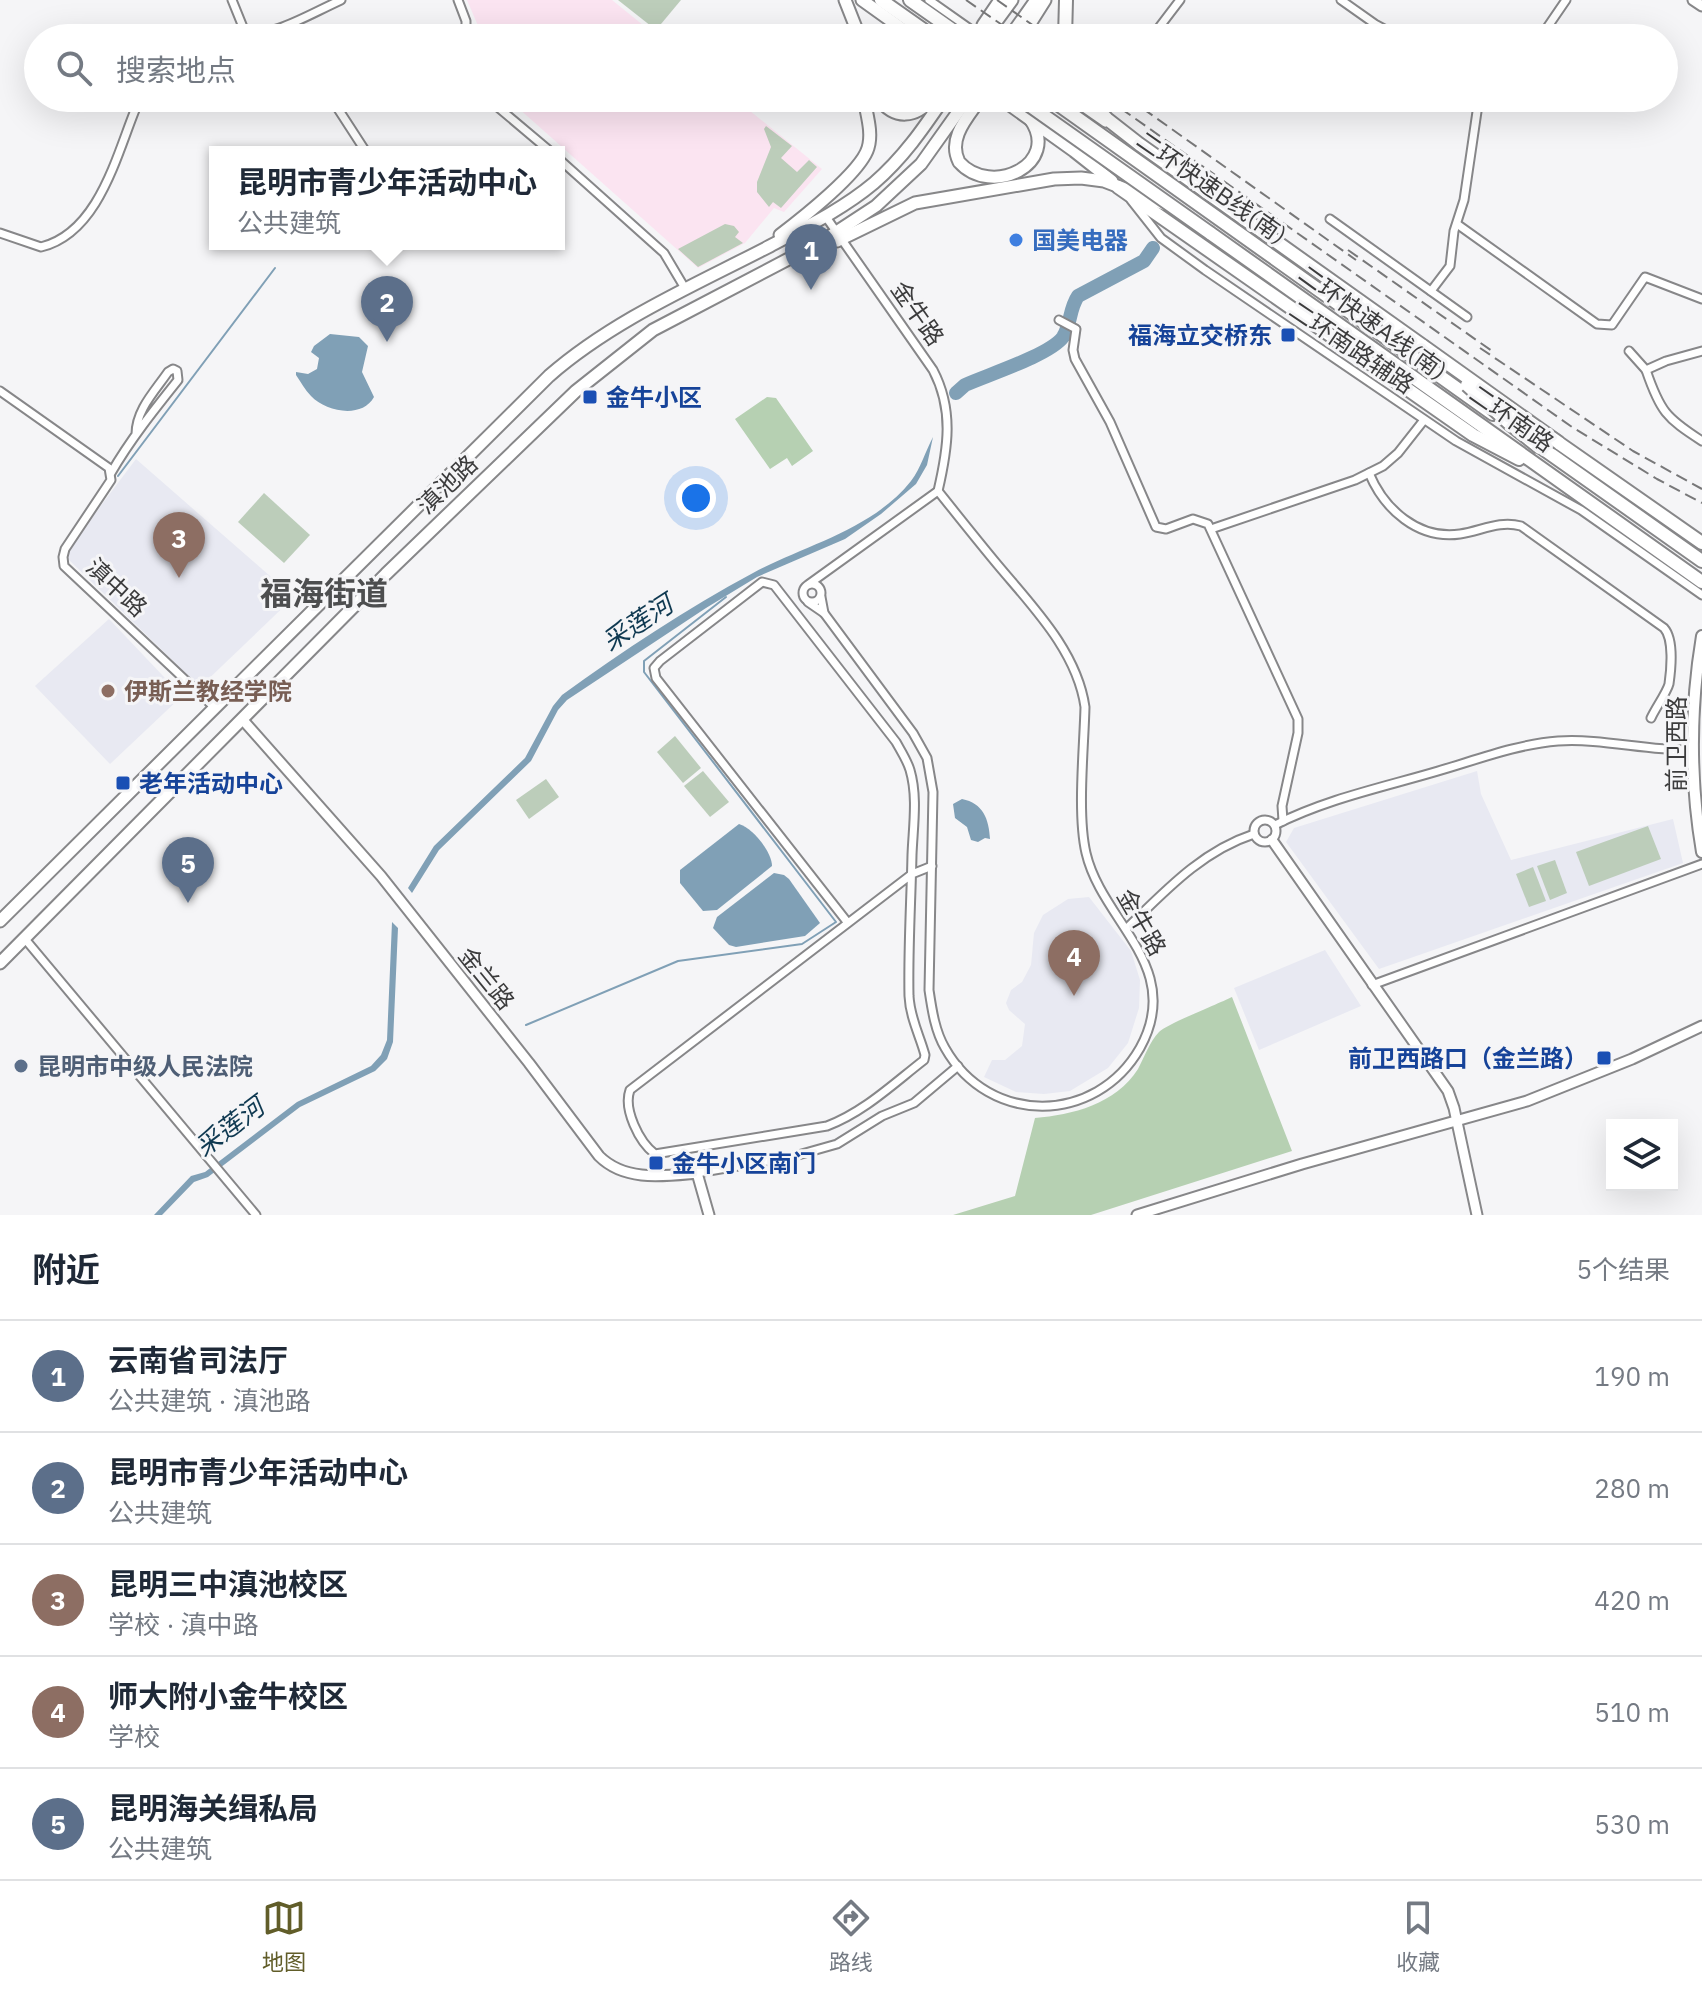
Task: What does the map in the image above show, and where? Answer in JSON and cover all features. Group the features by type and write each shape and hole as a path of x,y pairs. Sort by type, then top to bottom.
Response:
{"highway":[{"path":"883,0 917,24"},
{"path":"908,0 942,24"},
{"path":"1065,24 1066,0"},
{"name":"二环快速A线(南)","path":"1042,112 1702,580"},
{"name":"二环快速B线(南)","path":"1067,112 1702,563"},
{"path":"1101,112 1139,144 1702,543"},
{"path":"1118,187 1483,442 1550,475"},
{"path":"1423,346 1540,448"},
{"path":"1445,380 1528,423 1559,443"}],"main road":[{"path":"845,0 854,24"},
{"path":"862,0 895,24"},
{"path":"988,24 1000,0"},
{"path":"991,24 1012,0"},
{"path":"1019,24 1036,0"},
{"path":"1030,24 1045,0"},
{"path":"739,262 798,221 863,159 870,141 866,112"},
{"path":"897,112 907,115 917,112"},
{"name":"滇池路","path":"0,921 539,385 601,337 845,205 898,160 934,112"},
{"path":"840,234 913,173 958,112"},
{"path":"972,112 958,132 955,144 959,162 974,174 991,178 1004,177 1025,167 1035,154 1038,144 1036,129 1030,119"},
{"path":"1020,112 1118,187"},
{"name":"二环南路","path":"1042,112 1702,580"},
{"name":"二环南路","path":"1067,112 1702,563"},
{"path":"840,234 857,231 904,206 925,200 1064,179 1089,179 1118,187 1192,217"},
{"path":"840,234 837,217 845,205"},
{"name":"滇池路","path":"0,963 386,574 593,376 653,330 840,234"},
{"name":"前卫西路","path":"1702,636 1692,750 1702,852"}],"street":[{"path":"232,0 242,24"},
{"path":"291,24 341,0"},
{"path":"458,0 466,24"},
{"path":"929,0 972,24"},
{"path":"1162,24 1180,0"},
{"path":"1341,0 1375,24"},
{"path":"1550,24 1566,0"},
{"path":"1693,0 1702,6"},
{"path":"0,233 41,247 70,233 96,204 134,112"},
{"path":"340,112 362,146"},
{"path":"504,112 544,146"},
{"name":"二环南路辅路","path":"1089,112 1413,340 1702,536"},
{"path":"1431,291 1450,266 1464,200 1477,112"},
{"path":"565,164 664,253 673,263 686,290"},
{"name":"二环南路辅路","path":"1118,187 1152,230 1172,247 1424,420 1581,510 1702,595"},
{"name":"金牛路","path":"824,613 913,733 927,758 933,792 929,990 945,1048 978,1086 1007,1102 1041,1106 1075,1102 1097,1092 1130,1063 1141,1046 1152,998 1147,967 1127,928 1100,889 1086,853 1083,819 1085,707 1076,672 1035,610 938,491 949,424 939,382 903,324 826,217"},
{"path":"1330,219 1467,317"},
{"path":"1457,224 1597,324 1612,325 1645,277 1702,299"},
{"path":"1059,320 1076,329 1075,359 1110,422 1156,527 1166,529 1193,519 1208,524 1298,719 1298,733 1276,835 1272,840 1263,842 1254,834"},
{"path":"1629,351 1646,370 1656,400 1667,417 1702,441"},
{"path":"1646,370 1702,351"},
{"path":"111,473 136,434 178,380 177,371 173,369 168,372 140,414 136,434"},
{"path":"0,391 96,457 111,473"},
{"path":"1211,529 1369,473 1398,453 1424,420"},
{"name":"滇中路","path":"111,473 111,480 65,549 64,566 215,708"},
{"path":"1369,473 1384,501 1415,526 1451,535 1503,523 1521,526 1664,628 1670,639 1668,687 1651,718"},
{"path":"824,613 804,598 803,589 938,491"},
{"path":"788,604 804,598 815,602 829,570"},
{"path":"848,923 656,678 654,668 660,661 762,582 774,585 905,757 914,797 912,874 909,998 924,1060 857,1111 827,1126 655,1154 651,1152 639,1134 627,1102 630,1090 912,874 932,866"},
{"path":"809,584 818,586 824,613"},
{"name":"金兰路","path":"242,719 381,876 607,1163 632,1174 647,1176 697,1173"},
{"path":"1254,834 1261,821 1279,823 1297,814 1369,791 1547,742 1582,741 1692,750"},
{"path":"1127,928 1179,876 1234,840 1254,834"},
{"path":"1272,840 1448,1091 1477,1215"},
{"path":"1372,985 1702,864"},
{"path":"25,939 256,1215"},
{"path":"1137,1215 1302,1164 1527,1101 1632,1059 1702,1026"},
{"path":"709,1215 697,1173 791,1157 837,1144 882,1116 914,1103 958,1066"}],"shaded area":[{"path":"467,0 612,0 642,24 477,24"},
{"path":"523,112 751,112 822,169 784,212 774,208 745,243 698,268 565,150 565,146 561,146"},
{"path":"136,459 294,597 200,687 67,558 69,548"},
{"name":"伊斯兰教经学院","path":"109,619 182,696 110,764 35,686"},
{"path":"1477,771 1481,794 1511,860 1673,819 1683,863 1379,969 1286,842 1294,828"},
{"path":"1089,897 1131,951 1140,980 1139,1008 1128,1043 1108,1068 1070,1091 1044,1094 1016,1092 984,1077 992,1060 1005,1060 1022,1046 1025,1024 1009,1010 1006,1003 1011,990 1022,982 1031,965 1034,933 1043,915 1068,899"},
{"path":"1325,950 1361,1006 1259,1050 1234,988"}],"green space":[{"path":"618,0 681,0 661,24 648,24"},
{"path":"766,126 792,146 781,158 797,172 809,160 817,167 781,208 773,202 769,207 757,192 757,182 771,147 764,129"},
{"path":"725,224 734,226 739,232 735,237 743,243 698,267 678,249"},
{"path":"767,397 776,398 813,451 792,466 787,458 770,469 735,419"},
{"path":"264,493 310,535 284,563 238,522"},
{"path":"675,736 701,768 683,783 657,752"},
{"path":"703,771 729,802 710,817 684,786"},
{"path":"546,779 559,797 529,819 516,800"},
{"path":"1648,826 1661,859 1589,886 1576,852"},
{"path":"1555,860 1567,893 1550,900 1537,866"},
{"path":"1533,867 1546,901 1529,907 1516,874"},
{"path":"1232,997 1292,1151 1091,1215 953,1215 1015,1196 1035,1118 1064,1114 1105,1099 1129,1081 1159,1032"}],"water":[{"path":"330,334 359,337 368,346 362,372 374,397 368,404 353,411 334,409 318,402 296,375 296,372 308,374 317,369 319,358 311,352"},
{"name":"采莲河","path":"933,437 927,465 916,484 881,514 845,539 757,577 567,700 558,710 531,761 439,850 412,893 408,888 434,846 525,758 562,695 704,601 753,573 837,535 877,512 911,481"},
{"path":"962,799 975,804 984,813 990,839 971,840 967,827 955,818 953,804"},
{"path":"739,824 761,841 772,866 717,910 703,911 680,883 680,870"},
{"path":"774,873 789,879 820,923 805,936 736,947 729,945 713,928 717,917"},
{"name":"采莲河","path":"392,922 398,928 393,1042 387,1059 375,1071 300,1107 208,1177 194,1182 162,1215 154,1215 191,1176 205,1172 297,1102 371,1066 381,1055 387,1040"}],"waterway":[{"name":"采莲河","path":"956,393 965,385 1056,344 1066,332 1078,296 1144,261 1153,248"},
{"path":"118,476 275,268"},
{"path":"526,1025 678,961 802,944 836,922 644,672 644,661 726,597"}],"railway":[{"path":"966,0 1001,24"},
{"path":"997,0 1031,24"},
{"path":"1126,112 1572,427 1702,503"},
{"path":"1148,112 1356,260"},
{"path":"1348,250 1492,351"},
{"path":"1480,348 1633,451 1702,489"}],"place":[{"name":"国美电器","path":"1016,240"},
{"name":"云南省司法厅","path":"811,290"},
{"name":"福海立交桥东","path":"1288,335"},
{"name":"昆明市青少年活动中心","path":"387,342"},
{"name":"金牛小区","path":"590,397"},
{"name":"昆明三中滇池校区","path":"179,578"},
{"name":"伊斯兰教经学院","path":"108,691"},
{"name":"老年活动中心","path":"123,783"},
{"name":"昆明海关缉私局","path":"188,903"},
{"name":"师大附小金牛校区","path":"1074,996"},
{"name":"前卫西路口（金兰路）","path":"1604,1058"},
{"name":"昆明市中级人民法院","path":"21,1066"},
{"name":"金牛小区南门","path":"656,1163"}],"district":[{"name":"福海街道","path":"324,593"}]}
